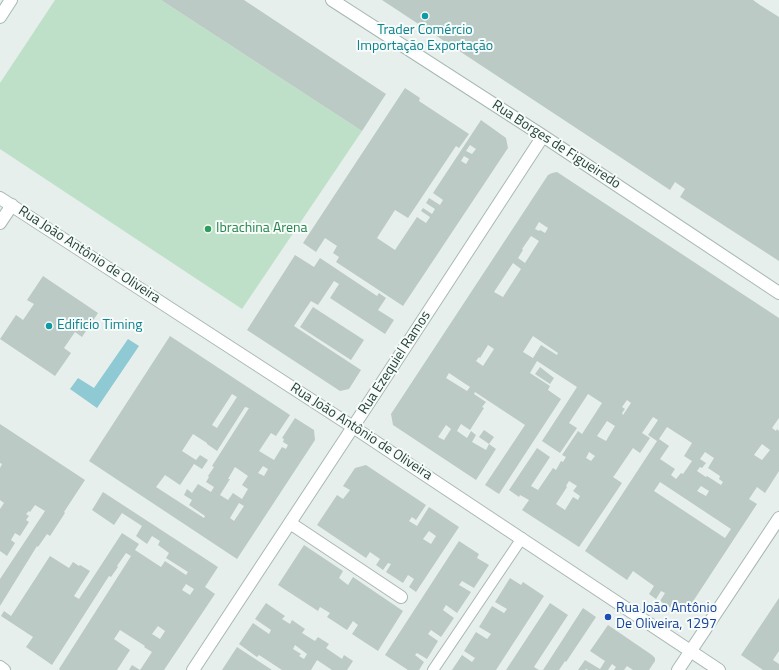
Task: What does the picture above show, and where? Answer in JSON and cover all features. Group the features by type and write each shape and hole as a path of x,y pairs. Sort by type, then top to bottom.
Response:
{"street":[{"path":"0,17 10,0"},
{"name":"Rua Borges de Figueiredo","path":"332,0 543,136 779,293"},
{"name":"Rua Ezequiel Ramos","path":"193,670 543,136"},
{"name":"Rua João Antônio de Oliveira","path":"0,198 353,427 719,670"},
{"path":"0,223 12,205"},
{"path":"678,670 779,518"},
{"path":"290,523 402,597"},
{"path":"0,667 4,670"}],"lane":[{"path":"433,670 522,538"}],"green space":[{"name":"Ibrachina Arena","path":"55,0 161,0 362,131 242,309 0,149 0,83"}],"water":[{"path":"128,339 139,346 97,408 70,389 78,378 94,388"}],"building":[{"path":"161,0 244,0 386,94 362,131"},
{"path":"382,0 753,0 779,17 779,261 680,197 685,189 675,182 670,190"},
{"path":"405,88 420,98 419,101 469,134 459,148 456,146 408,218 395,210 377,238 395,250 417,217 426,223 430,217 421,211 423,208 432,214 435,209 426,203 429,198 440,205 443,200 433,193 481,120 506,138 508,148 403,306 336,262 339,257 333,253 337,246 325,238 316,252 303,243","holes":["470,145 476,149 472,154 466,151","464,156 469,159 466,164 461,161"]},
{"path":"557,172 779,318 779,418 772,428 779,431 779,471 765,493 757,487 749,499 757,504 686,612 676,611 660,601 665,593 661,591 656,599 649,594 654,586 633,571 627,580 585,551 657,441 648,435 658,420 653,417 642,433 650,438 640,453 633,448 613,477 622,483 579,547 522,510 529,500 520,495 519,497 509,490 537,448 550,457 531,486 538,490 553,468 556,470 561,461 563,462 566,457 562,455 578,431 582,434 602,403 588,394 569,423 577,428 560,453 542,441 577,387 537,361 530,373 550,386 548,390 561,399 499,494 485,485 525,425 475,392 474,394 486,402 482,407 484,408 470,430 461,424 457,431 467,438 471,431 476,435 472,442 486,450 489,444 496,449 476,480 393,425 391,414 548,175","holes":["539,222 548,228 545,233 535,229","531,236 539,241 525,263 518,258","513,263 521,269 503,297 494,292","533,336 558,353 557,355 541,345 533,358 523,352","488,345 494,349 483,366 476,361 479,357 480,358","449,373 470,387 467,391 446,378","627,400 631,403 623,415 622,413 625,409 622,407","607,421 615,426 606,441 597,436","446,425 451,429 444,440 438,437","667,427 692,443 684,456 692,461 683,474 681,473 676,479 671,475 675,469 660,459 669,446 659,439","762,444 770,450 762,460 754,455","589,452 595,456 591,461 586,458","705,452 714,458 708,468 720,476 719,479 723,482 721,485 697,471 700,467 702,468 706,463 700,459","569,481 577,486 573,491 580,496 578,500 573,497 565,510 556,504 567,487 566,486","660,482 731,529 725,538 654,491","701,486 709,491 706,496 697,491"]},
{"path":"295,255 314,267 320,258 377,296 379,293 386,298 378,310 394,320 385,334 330,298 339,284 334,281 318,305 311,301 294,326 361,370 349,389 340,391 247,330"},
{"name":"Edificio Timing","path":"43,276 98,313 82,337 75,332 64,348 71,353 55,376 0,339 16,315 23,320 34,304 27,300"},
{"path":"313,307 364,340 351,360 300,327"},
{"path":"170,336 290,415 276,436 271,433 259,451 274,460 282,447 286,449 288,445 283,442 284,439 282,438 295,418 314,430 315,440 237,559 89,461","holes":["232,394 237,397 217,428 212,425","245,407 249,408 212,466 214,467 206,482 214,487 211,492 198,484 192,493 187,489 184,495 192,500 189,505 205,516 204,518 156,487 165,475 180,485 194,464 202,469 208,460 200,455 196,460 182,451 193,434 217,451","263,466 268,469 264,476 258,473","235,467 248,476 242,485 248,489 242,499 233,493 228,500 220,495 230,479 228,479","239,503 244,506 234,521 230,518"]},
{"path":"540,367 554,378 550,384 535,374"},
{"path":"0,424 85,480 50,536 47,534 38,547 37,546 0,606 0,579 45,511 35,505 30,512 29,511 26,514 29,516 26,520 29,522 20,536 15,533 11,540 15,543 7,556 0,551 0,509 4,503 0,500 0,468 2,464 0,463"},
{"path":"484,430 494,437 489,444 479,437"},
{"path":"366,465 426,505 416,520 412,517 409,521 417,526 429,507 459,527 416,592 409,587 414,579 408,575 403,583 386,572 391,564 388,563 383,570 376,565 380,559 370,552 366,558 317,525 337,495 343,499 350,490 343,486 355,468","holes":["429,531 436,536 431,544 423,539"]},
{"path":"103,492 218,567 205,587 215,594 164,670 140,670 152,652 120,630 114,639 130,650 117,670 59,669 131,556 126,553 111,577 109,576 52,665 26,647 33,637 1,616 4,611 11,616 50,556 69,568 73,562 90,571 74,596 79,599 122,533 139,544 135,550 161,567 165,561 186,575 188,572 166,558 169,553 158,545 160,541 152,536 147,544 136,536 142,526 122,513 114,525 92,510","holes":["186,584 194,589 190,595 182,590","158,626 165,631 160,639 152,634"]},
{"path":"459,541 479,554 477,558 489,565 474,588 462,581 459,585 471,592 457,613 446,605 443,610 454,618 441,637 431,630 428,634 438,641 427,659 417,653 415,655 424,662 419,670 408,670 385,655"},
{"path":"304,545 343,571 339,578 348,585 353,577 403,611 378,651 352,634 358,625 353,621 347,630 327,617 330,613 320,607 318,611 278,585"},
{"path":"510,578 521,585 523,582 544,596 496,670 452,670 462,655 472,662 475,658 464,651 476,632 487,639 491,634 479,627 492,606 504,613 507,609 495,602"},
{"path":"779,598 779,651 773,660 779,664 779,670 763,670 741,655"},
{"path":"266,603 285,616 282,619 290,624 292,620 305,629 302,633 315,641 318,637 329,644 326,648 342,659 344,655 353,661 347,670 332,670 317,660 311,670 282,670 259,655 257,657 239,644 253,623 269,634 271,630 255,619","holes":["295,645 307,654 304,659 299,656 301,654 293,649"]},
{"path":"550,603 568,615 534,667 539,670 506,670"},
{"path":"583,608 596,617 559,670 543,670"},
{"path":"608,625 655,658 655,661 649,670 633,670 627,666 624,670 614,670 616,667 612,664 608,670 578,670 585,660 600,669 605,661 590,651"},
{"path":"237,647 272,670 222,670"},
{"path":"132,665 140,670 129,670"}],"place":[{"name":"Trader Comércio Importação Exportação","path":"425,16"},
{"name":"Ibrachina Arena","path":"208,229"},
{"name":"Edificio Timing","path":"49,326"},
{"name":"Rua João Antônio De Oliveira, 1297","path":"608,617"}]}
